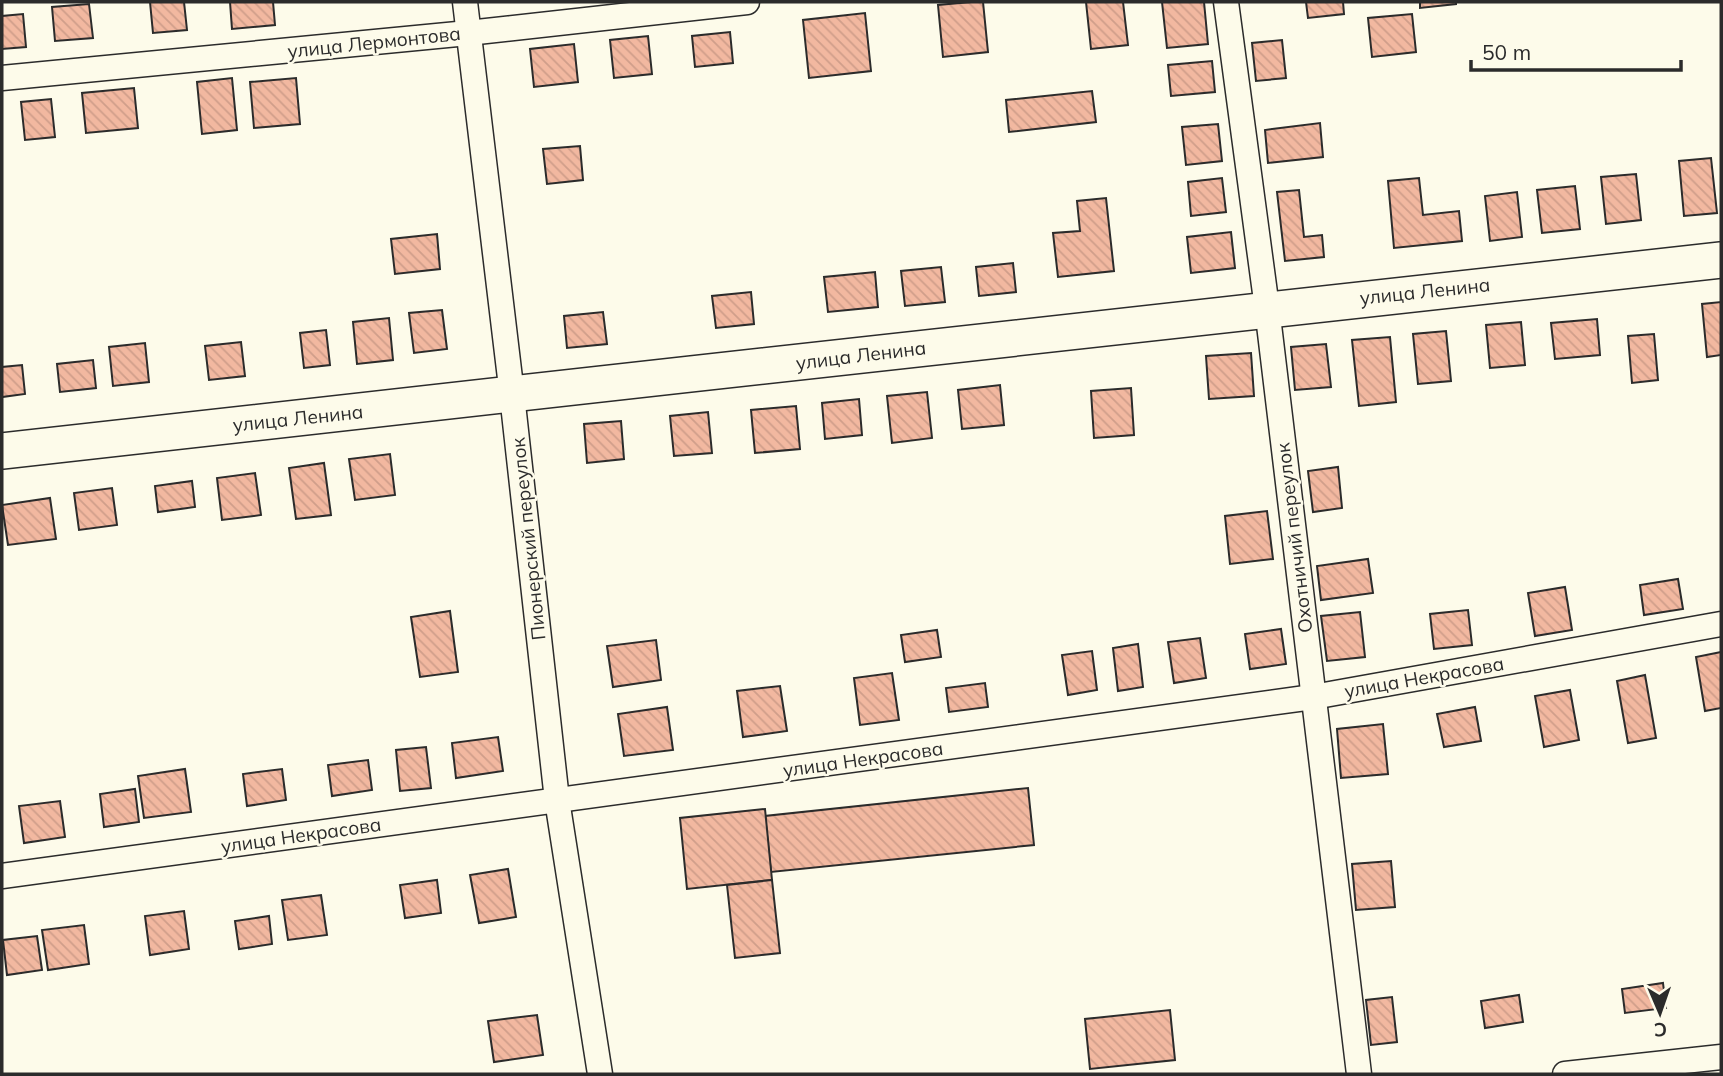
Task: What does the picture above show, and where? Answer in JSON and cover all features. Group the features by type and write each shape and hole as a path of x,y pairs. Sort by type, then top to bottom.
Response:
{"main road":[{"name":"улица Ленина","path":"2,451 1267,308 1721,260"}],"street":[{"name":"Пионерский переулок","path":"465,2 557,800 600,1074"},
{"name":"улица Лермонтова","path":"2,79 468,33 747,2"},
{"name":"Охотничий переулок","path":"1226,2 1267,308 1359,1074"},
{"name":"улица Некрасова","path":"2,876 1313,697 1721,624"},
{"path":"1565,1074 1721,1057"}],"building":[{"path":"150,2 184,2 187,30 153,33"},
{"path":"230,2 273,2 275,25 232,29"},
{"path":"983,2 988,52 943,57 938,5"},
{"path":"1086,2 1123,2 1128,45 1091,49"},
{"path":"1162,2 1204,2 1208,44 1167,48"},
{"path":"1306,2 1343,2 1344,14 1308,18"},
{"path":"1420,2 1456,2 1456,4 1420,8"},
{"path":"89,4 93,38 55,41 52,7"},
{"path":"865,13 871,71 809,78 803,20"},
{"path":"23,14 26,47 2,49 2,16"},
{"path":"1412,14 1416,52 1372,57 1368,18"},
{"path":"730,32 733,63 695,67 692,36"},
{"path":"648,36 652,74 614,78 610,40"},
{"path":"1282,40 1286,78 1256,81 1252,43"},
{"path":"574,44 578,82 534,87 530,49"},
{"path":"1212,61 1215,92 1171,96 1168,65"},
{"path":"232,78 237,130 202,134 197,82"},
{"path":"296,78 300,124 254,128 250,82"},
{"path":"134,88 138,128 86,133 82,93"},
{"path":"1092,91 1096,122 1009,132 1006,100"},
{"path":"51,99 55,137 25,140 21,102"},
{"path":"1320,123 1323,157 1268,163 1265,130"},
{"path":"1218,124 1222,161 1186,165 1182,127"},
{"path":"580,146 583,180 547,184 543,149"},
{"path":"1711,158 1717,213 1684,216 1679,161"},
{"path":"1636,174 1641,220 1606,224 1601,177"},
{"path":"1222,178 1226,212 1191,216 1188,182"},
{"path":"1419,178 1423,215 1459,211 1462,241 1394,248 1388,181"},
{"path":"1575,186 1580,229 1542,233 1537,190"},
{"path":"1299,190 1304,237 1322,235 1324,257 1285,261 1277,192"},
{"path":"1517,192 1522,237 1490,241 1485,196"},
{"path":"1106,198 1114,271 1058,277 1053,233 1080,231 1077,201"},
{"path":"1231,232 1235,268 1191,273 1187,237"},
{"path":"437,234 440,269 395,274 391,239"},
{"path":"1013,263 1016,292 979,296 976,267"},
{"path":"941,267 945,302 905,306 901,271"},
{"path":"875,272 878,307 828,312 824,277"},
{"path":"751,292 754,324 716,328 712,296"},
{"path":"1721,302 1721,355 1707,357 1702,304"},
{"path":"442,310 447,349 414,353 409,313"},
{"path":"603,312 607,344 567,348 564,316"},
{"path":"389,318 393,360 357,364 353,322"},
{"path":"1597,319 1600,355 1555,359 1551,323"},
{"path":"1521,322 1525,365 1490,368 1486,325"},
{"path":"326,330 330,365 304,368 300,333"},
{"path":"1446,331 1451,381 1418,384 1413,334"},
{"path":"1654,334 1658,380 1632,383 1628,336"},
{"path":"1390,337 1396,402 1359,406 1352,340"},
{"path":"241,342 245,376 209,380 205,346"},
{"path":"145,343 149,382 113,386 109,347"},
{"path":"1326,344 1331,387 1295,390 1291,347"},
{"path":"1251,353 1254,396 1209,399 1206,356"},
{"path":"93,360 96,388 60,392 57,364"},
{"path":"22,365 25,394 2,397 2,367"},
{"path":"1000,385 1004,425 962,429 958,390"},
{"path":"1131,388 1134,435 1094,438 1091,391"},
{"path":"927,392 932,438 892,443 887,396"},
{"path":"859,399 862,435 825,439 822,403"},
{"path":"796,406 800,449 755,453 751,410"},
{"path":"708,412 712,453 674,456 670,416"},
{"path":"621,421 624,459 587,463 584,424"},
{"path":"390,454 395,495 355,500 349,459"},
{"path":"324,463 331,515 296,519 289,468"},
{"path":"1338,467 1342,508 1313,512 1308,471"},
{"path":"255,473 261,515 222,520 217,478"},
{"path":"192,481 195,507 158,512 155,486"},
{"path":"112,488 117,525 79,530 74,493"},
{"path":"50,498 56,539 8,545 2,505"},
{"path":"1267,511 1273,559 1230,564 1225,516"},
{"path":"1368,559 1373,593 1321,600 1317,566"},
{"path":"1678,579 1683,609 1644,615 1640,585"},
{"path":"1565,587 1572,630 1535,636 1528,593"},
{"path":"1468,610 1472,645 1434,649 1430,614"},
{"path":"450,611 458,672 420,677 411,617"},
{"path":"1360,612 1365,657 1327,661 1321,616"},
{"path":"1281,629 1286,664 1250,669 1245,634"},
{"path":"937,630 941,657 905,662 901,635"},
{"path":"1200,638 1206,678 1174,683 1168,642"},
{"path":"656,640 661,680 613,687 607,646"},
{"path":"1138,644 1143,687 1118,691 1113,648"},
{"path":"1092,651 1097,690 1068,695 1062,655"},
{"path":"1721,652 1721,708 1705,711 1696,657"},
{"path":"892,673 899,720 860,725 854,678"},
{"path":"1645,675 1656,738 1628,743 1617,681"},
{"path":"985,683 988,707 949,712 946,688"},
{"path":"780,686 787,731 743,737 737,691"},
{"path":"1570,690 1579,740 1544,747 1535,696"},
{"path":"667,707 673,750 624,756 618,714"},
{"path":"1475,707 1481,741 1444,747 1437,714"},
{"path":"1383,724 1388,774 1341,778 1337,729"},
{"path":"498,737 503,771 456,778 452,743"},
{"path":"426,747 431,788 400,791 396,750"},
{"path":"368,760 372,790 332,796 328,765"},
{"path":"185,769 191,812 144,818 138,776"},
{"path":"282,769 286,800 247,806 243,774"},
{"path":"1028,788 1034,845 771,872 765,816"},
{"path":"135,789 139,822 104,827 100,794"},
{"path":"60,801 65,837 24,843 19,806"},
{"path":"765,809 772,880 687,889 680,818"},
{"path":"1391,861 1395,907 1356,910 1352,864"},
{"path":"508,869 516,917 479,923 470,875"},
{"path":"437,880 441,913 405,918 400,885"},
{"path":"772,880 780,953 735,958 727,885"},
{"path":"321,895 327,935 288,940 282,900"},
{"path":"184,911 189,949 150,955 145,916"},
{"path":"269,916 272,944 239,949 235,921"},
{"path":"84,925 89,964 48,970 42,930"},
{"path":"37,936 42,970 7,975 3,940"},
{"path":"1663,983 1666,1008 1625,1013 1622,989"},
{"path":"1519,995 1523,1022 1485,1028 1481,1001"},
{"path":"1392,997 1397,1042 1371,1045 1366,1000"},
{"path":"1170,1010 1175,1060 1090,1069 1085,1019"},
{"path":"537,1015 543,1055 494,1062 488,1021"}]}
